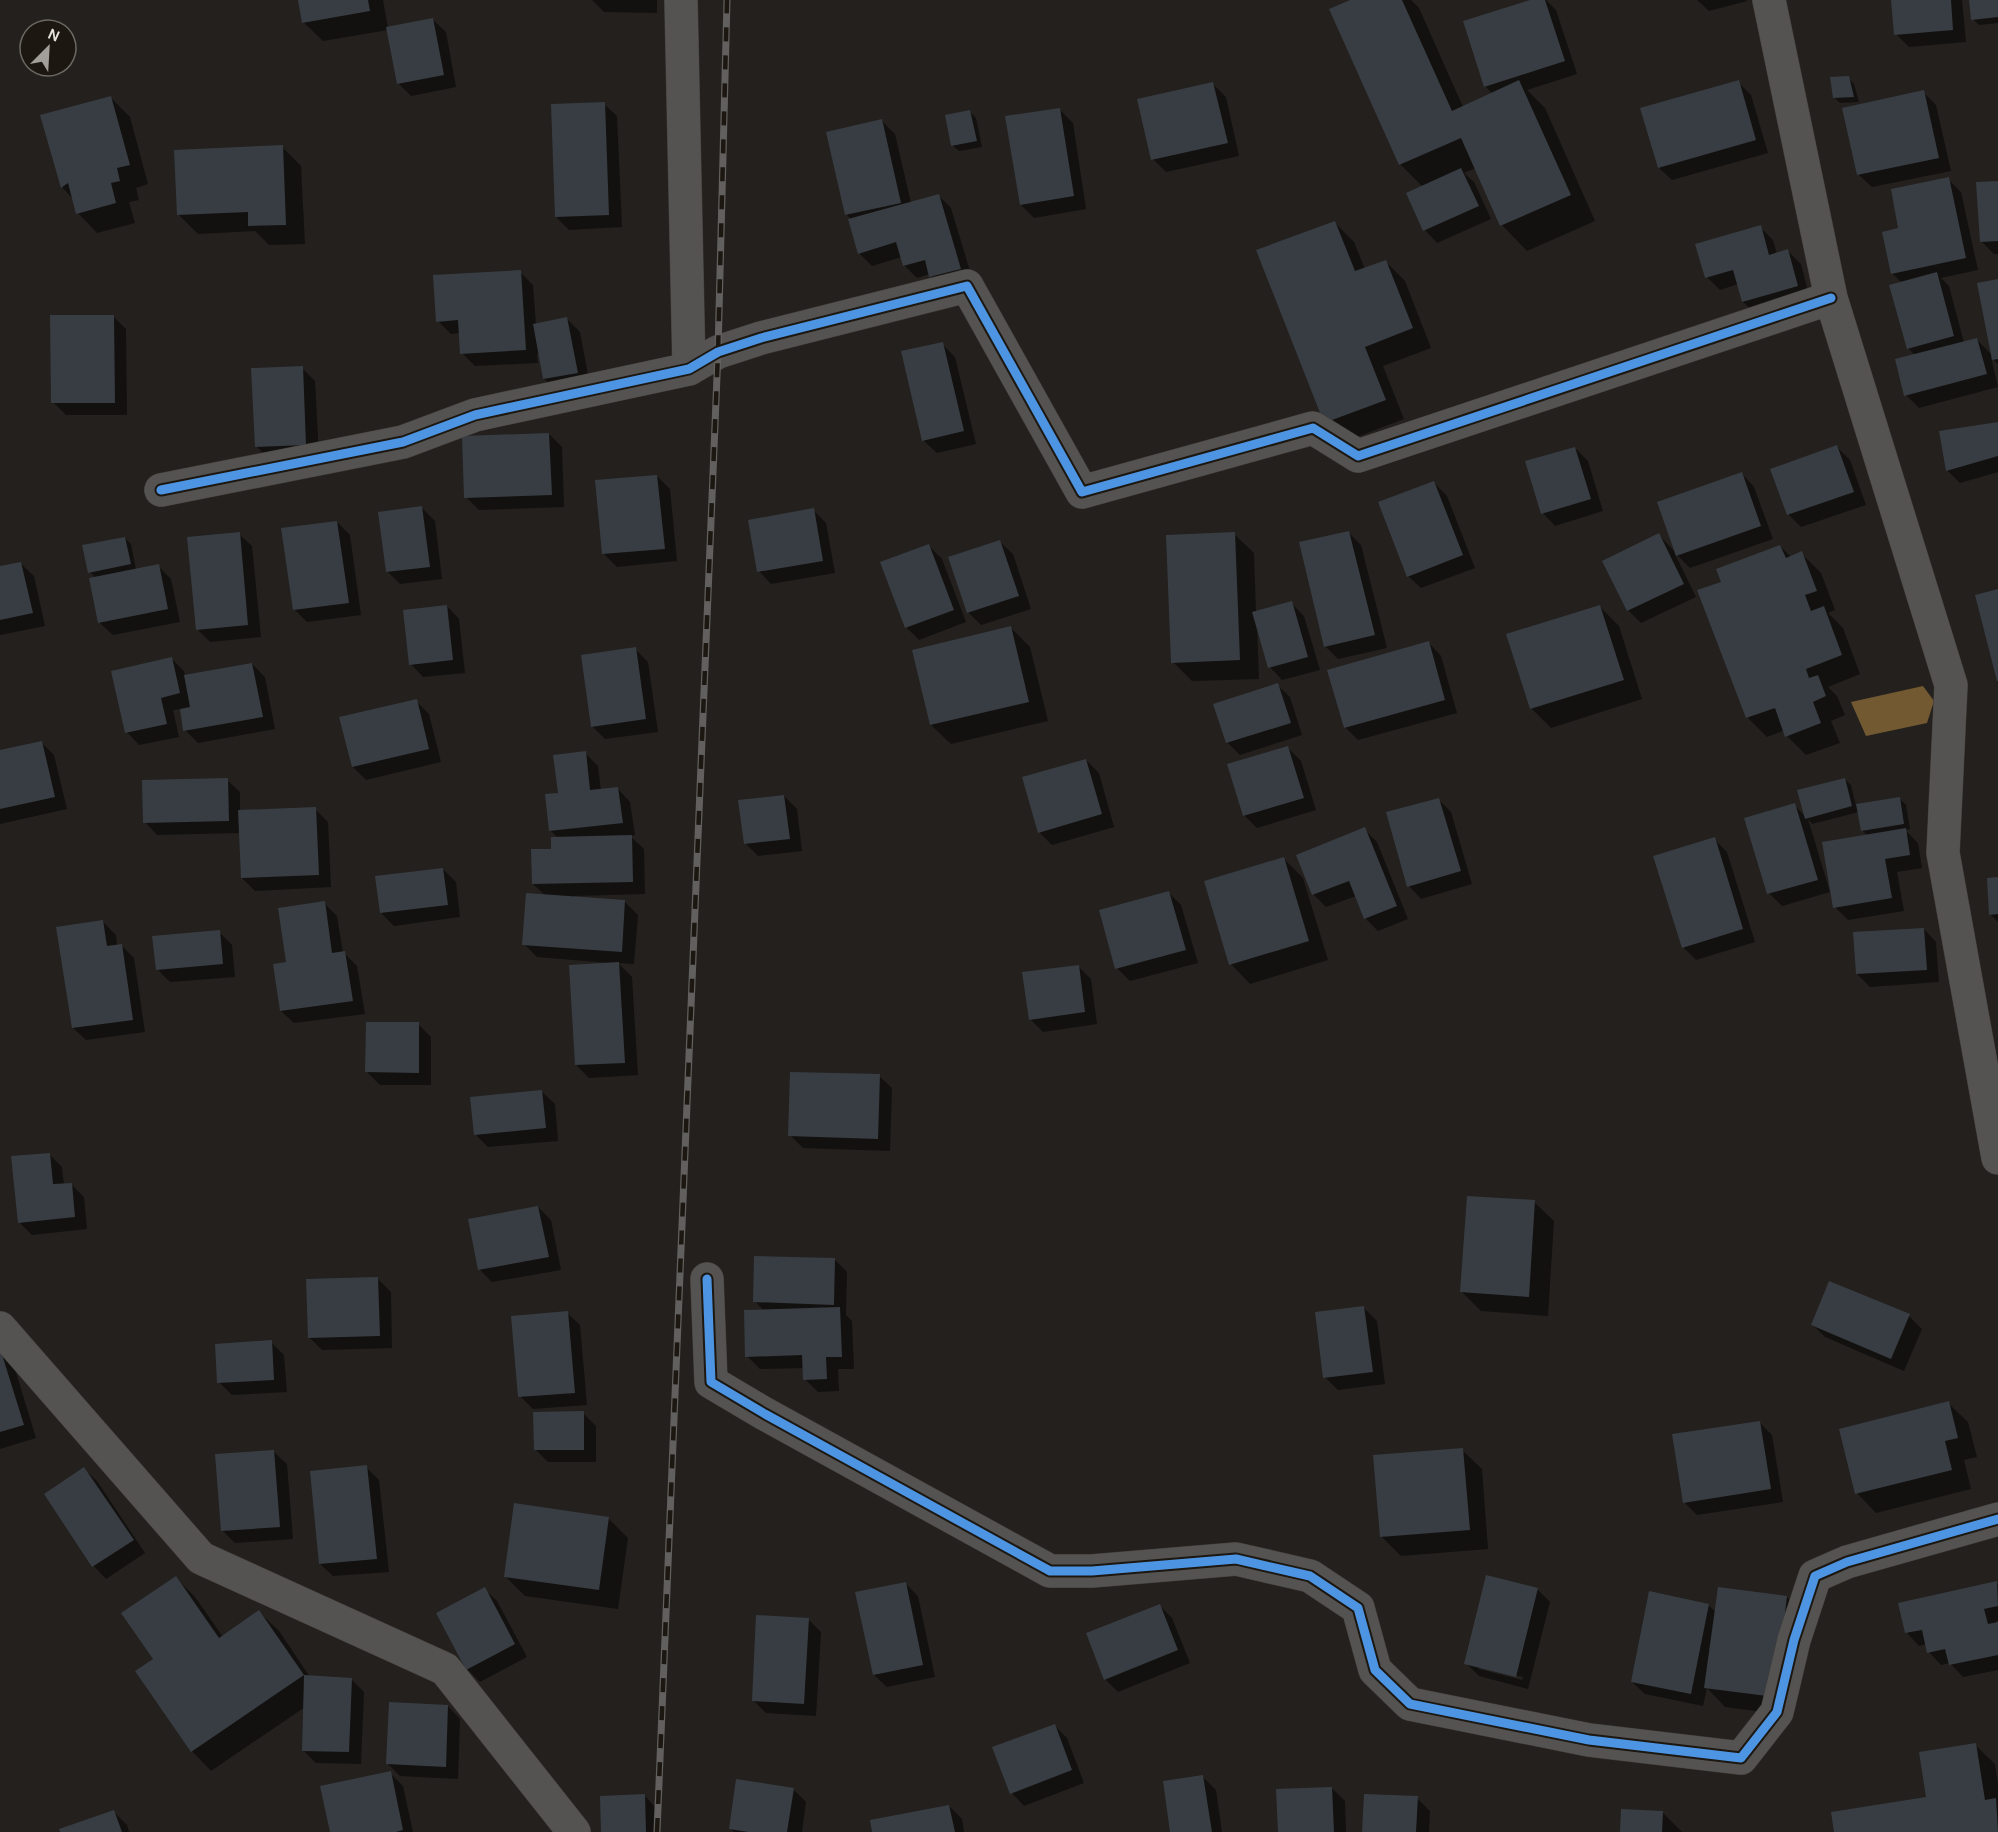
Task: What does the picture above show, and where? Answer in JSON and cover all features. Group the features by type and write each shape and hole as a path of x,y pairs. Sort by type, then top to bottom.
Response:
{"street":[{"path":"681,0 689,369"},
{"path":"1769,0 1831,298 1951,685 1943,854 1998,1158"},
{"path":"161,489 403,442 475,415 689,369 718,352 761,338 967,286 1082,492 1313,428 1358,456 1831,298"},
{"path":"707,1279 711,1382 1050,1571 1092,1571 1236,1559 1310,1576 1358,1608 1375,1670 1410,1704 1589,1740 1741,1758 1777,1712 1794,1640 1815,1576 1847,1562 1998,1519"},
{"path":"0,1328 201,1558 445,1669 574,1832"}],"shaded area":[{"path":"1923,686 1934,701 1927,723 1866,736 1851,702"}],"building":[{"path":"298,0 368,0 370,11 302,23"},
{"path":"1350,0 1402,0 1452,111 1519,80 1571,195 1500,226 1461,138 1399,165 1329,9"},
{"path":"1530,0 1545,0 1565,61 1484,87 1463,21"},
{"path":"1891,0 1951,0 1953,30 1894,35"},
{"path":"1969,0 1998,0 1998,17 1971,20"},
{"path":"433,18 444,75 397,84 386,27"},
{"path":"1849,76 1854,97 1833,98 1830,77"},
{"path":"1739,80 1756,140 1658,168 1640,108"},
{"path":"1213,82 1228,143 1151,160 1137,99"},
{"path":"1924,90 1939,158 1857,175 1842,108"},
{"path":"111,96 130,165 117,168 120,181 111,183 116,203 76,214 68,183 61,188 40,115"},
{"path":"605,102 609,215 555,217 551,104"},
{"path":"1060,108 1074,196 1020,205 1005,116"},
{"path":"970,110 977,141 951,146 945,115"},
{"path":"882,119 901,203 845,215 826,132"},
{"path":"283,145 286,225 248,226 248,212 177,215 174,150"},
{"path":"1461,168 1479,206 1423,231 1406,193"},
{"path":"1949,177 1966,258 1891,274 1882,232 1898,228 1891,189"},
{"path":"1998,181 1998,241 1980,242 1976,182"},
{"path":"939,194 961,269 929,277 925,260 903,266 896,242 858,254 848,219"},
{"path":"1335,221 1355,271 1386,260 1413,328 1365,347 1386,400 1324,423 1256,250"},
{"path":"1761,225 1769,255 1788,249 1798,286 1742,302 1733,270 1705,278 1695,244"},
{"path":"521,270 526,350 460,354 458,320 436,322 433,275"},
{"path":"1937,272 1954,336 1907,349 1889,285"},
{"path":"1998,279 1998,359 1992,360 1977,283"},
{"path":"50,315 114,315 115,403 51,403"},
{"path":"567,317 578,373 543,379 533,324"},
{"path":"1977,338 1987,374 1904,396 1895,359"},
{"path":"943,342 964,431 922,441 901,351"},
{"path":"303,366 306,445 255,447 251,368"},
{"path":"1998,422 1998,456 1946,471 1939,431"},
{"path":"549,433 552,495 464,498 462,436"},
{"path":"1837,445 1854,492 1787,515 1770,469"},
{"path":"1575,447 1591,499 1541,514 1525,461"},
{"path":"1742,472 1761,526 1676,556 1657,502"},
{"path":"657,475 665,549 602,554 595,480"},
{"path":"1434,481 1463,555 1407,577 1378,502"},
{"path":"422,506 430,567 386,572 378,512"},
{"path":"814,508 823,561 757,572 748,520"},
{"path":"337,521 349,603 293,610 281,528"},
{"path":"1349,531 1375,635 1324,647 1299,542"},
{"path":"240,532 248,625 196,630 187,537"},
{"path":"1235,532 1240,660 1171,663 1166,535"},
{"path":"1659,533 1684,584 1627,611 1602,561"},
{"path":"125,537 131,564 88,573 82,545"},
{"path":"1000,540 1019,596 967,613 948,557"},
{"path":"929,544 954,610 905,628 880,562"},
{"path":"1780,545 1786,558 1802,551 1817,591 1805,595 1811,611 1824,606 1842,655 1806,669 1809,678 1818,675 1826,696 1813,702 1821,723 1785,737 1775,708 1746,718 1697,590 1721,582 1716,569"},
{"path":"21,562 33,613 0,620 0,566"},
{"path":"159,564 168,609 98,623 89,578"},
{"path":"1998,589 1998,681 1997,681 1975,595"},
{"path":"1292,601 1308,657 1268,668 1252,612"},
{"path":"447,605 453,660 409,665 403,610"},
{"path":"1600,605 1624,680 1530,709 1506,634"},
{"path":"1011,626 1029,702 930,725 912,650"},
{"path":"1429,641 1445,700 1344,728 1327,670"},
{"path":"636,647 646,719 591,727 581,655"},
{"path":"172,657 180,693 161,698 167,724 125,733 111,671"},
{"path":"252,663 263,717 183,731 180,709 190,707 184,675"},
{"path":"1278,683 1291,723 1226,743 1213,704"},
{"path":"417,699 429,749 352,767 339,717"},
{"path":"42,741 55,797 0,809 0,750"},
{"path":"1288,746 1304,798 1243,816 1227,764"},
{"path":"586,751 590,790 618,787 623,823 549,831 545,794 558,793 553,755"},
{"path":"1086,759 1102,814 1038,833 1022,777"},
{"path":"228,778 229,821 143,823 142,780"},
{"path":"1845,778 1852,806 1805,819 1797,790"},
{"path":"784,795 790,839 744,844 738,800"},
{"path":"1900,797 1904,824 1861,831 1856,804"},
{"path":"1439,798 1461,871 1407,887 1386,812"},
{"path":"1795,803 1818,880 1767,894 1744,818"},
{"path":"316,807 319,875 241,878 238,810"},
{"path":"1365,827 1397,906 1364,919 1349,881 1312,895 1296,855"},
{"path":"1906,828 1910,855 1885,859 1892,898 1833,908 1822,842"},
{"path":"632,835 633,882 532,884 531,849 551,849 551,837"},
{"path":"1715,837 1743,929 1682,948 1653,856"},
{"path":"1284,857 1309,941 1229,965 1204,881"},
{"path":"443,868 448,905 380,913 375,876"},
{"path":"1998,877 1998,914 1989,915 1987,878"},
{"path":"1169,891 1186,950 1115,969 1099,910"},
{"path":"526,893 625,900 622,952 522,945"},
{"path":"325,901 332,953 345,951 353,1001 280,1011 273,964 286,962 278,908"},
{"path":"103,920 107,946 122,944 133,1020 72,1028 56,927"},
{"path":"1924,928 1927,970 1856,974 1853,932"},
{"path":"220,930 223,964 156,970 152,936"},
{"path":"619,962 625,1063 575,1065 569,965"},
{"path":"1079,965 1085,1012 1029,1020 1022,972"},
{"path":"366,1022 419,1022 419,1073 365,1072"},
{"path":"790,1072 880,1074 878,1139 788,1136"},
{"path":"542,1090 546,1128 474,1135 470,1097"},
{"path":"50,1153 53,1184 72,1183 75,1217 18,1223 11,1156"},
{"path":"1467,1196 1535,1200 1529,1297 1460,1292"},
{"path":"538,1206 549,1257 478,1270 468,1219"},
{"path":"754,1256 835,1258 834,1305 753,1302"},
{"path":"378,1277 380,1336 308,1338 306,1279"},
{"path":"1829,1281 1910,1314 1891,1359 1811,1325"},
{"path":"1364,1306 1373,1372 1323,1378 1315,1312"},
{"path":"840,1307 842,1357 826,1357 827,1379 803,1380 802,1355 745,1357 744,1310"},
{"path":"568,1311 575,1393 518,1397 511,1316"},
{"path":"272,1340 274,1380 217,1383 215,1344"},
{"path":"0,1348 24,1425 0,1432"},
{"path":"1949,1401 1958,1438 1945,1441 1952,1470 1855,1494 1839,1429"},
{"path":"584,1411 584,1450 534,1450 533,1412"},
{"path":"1760,1421 1771,1489 1683,1503 1672,1434"},
{"path":"1463,1448 1470,1530 1380,1537 1373,1455"},
{"path":"274,1450 280,1527 221,1531 215,1454"},
{"path":"367,1465 377,1559 319,1564 310,1471"},
{"path":"84,1467 134,1540 92,1567 44,1494"},
{"path":"514,1503 609,1517 599,1590 504,1577"},
{"path":"1486,1575 1538,1588 1516,1677 1464,1664"},
{"path":"176,1576 219,1638 259,1610 304,1675 191,1752 135,1671 153,1659 121,1613"},
{"path":"1997,1581 1998,1606 1984,1609 1988,1624 1998,1622 1998,1655 1949,1665 1945,1649 1927,1653 1922,1630 1905,1633 1898,1603"},
{"path":"906,1582 923,1665 873,1675 855,1592"},
{"path":"485,1587 515,1644 466,1670 436,1613"},
{"path":"1718,1587 1787,1596 1775,1697 1704,1688"},
{"path":"1649,1591 1709,1604 1691,1694 1631,1682"},
{"path":"1160,1604 1178,1650 1104,1680 1086,1633"},
{"path":"756,1615 809,1618 804,1704 752,1701"},
{"path":"304,1675 352,1678 349,1752 302,1751"},
{"path":"389,1702 448,1705 446,1767 386,1764"},
{"path":"1055,1724 1072,1770 1010,1794 992,1747"},
{"path":"1976,1743 1985,1800 1996,1798 1998,1832 1834,1832 1831,1812 1926,1797 1919,1752"},
{"path":"391,1771 403,1830 396,1832 330,1832 320,1786"},
{"path":"1203,1775 1212,1832 1170,1832 1163,1781"},
{"path":"736,1779 794,1788 787,1832 748,1832 729,1829"},
{"path":"1332,1787 1334,1832 1278,1832 1276,1789"},
{"path":"645,1794 646,1832 601,1832 600,1796"},
{"path":"1364,1794 1418,1796 1416,1832 1362,1832"},
{"path":"949,1805 955,1832 872,1832 870,1820"},
{"path":"1621,1809 1663,1811 1662,1832 1620,1832"},
{"path":"114,1810 122,1832 60,1832 59,1829"}],"railway":[{"path":"657,1832 718,352 727,0"}],"cycle path":[{"path":"161,490 403,442 475,415 689,369 718,352 761,338 967,286 1082,492 1313,428 1358,456 1831,298"},
{"path":"707,1279 711,1382 1050,1571 1092,1571 1236,1559 1310,1576 1358,1608 1375,1670 1410,1704 1589,1740 1741,1758 1777,1712 1794,1640 1815,1576 1847,1562 1998,1519"}]}
